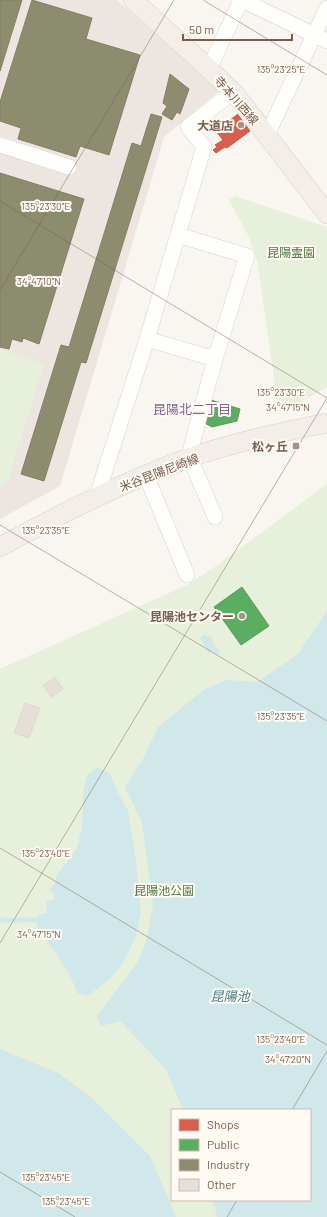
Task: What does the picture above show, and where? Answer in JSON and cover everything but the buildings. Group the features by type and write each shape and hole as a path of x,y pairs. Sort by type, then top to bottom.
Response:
{"main road":[{"name":"寺本川西線","path":"142,3 233,92 325,207"},
{"name":"米谷昆陽尼崎線","path":"0,547 97,496 146,475 233,445 327,423"}],"street":[{"path":"209,69 242,0 321,38"},
{"path":"267,135 321,38 327,8"},
{"path":"97,496 147,339 204,147 187,128 233,92"},
{"path":"0,145 69,167"},
{"path":"178,235 248,256 215,359 189,459 215,517"},
{"path":"147,339 215,359"},
{"path":"146,475 187,574"}],"shaded area":[{"path":"0,0 117,0 219,91 164,137 60,486 0,519"}],"green space":[{"name":"昆陽霊園","path":"235,196 327,227 327,387 279,412 257,260 249,237 229,200"},
{"path":"0,349 44,364 8,481 0,486"},
{"name":"昆陽池公園","path":"327,484 327,1217 0,1217 0,669 187,585 212,569"}],"water":[{"name":"昆陽池","path":"327,611 327,1217 217,1217 213,1201 311,1201 311,1109 183,1109 166,1069 120,1021 101,1026 97,1016 138,962 146,942 153,905 142,823 125,787 142,761 158,727 205,689 227,680 257,682 297,655"},
{"path":"205,634 207,637 210,636 220,653 216,655 214,651 209,653 200,637"},
{"path":"98,767 110,774 128,811 136,861 141,912 136,936 124,961 112,977 88,996 78,994 69,973 36,925 39,915 47,913 46,900 53,900 55,894 49,890 56,882 56,876 76,850 82,828 83,794 87,775"},
{"path":"0,1049 58,1073 90,1096 150,1156 176,1217 0,1217"}],"waterway":[{"path":"0,920 37,920"}],"place":[{"name":"大道店","path":"241,125"},
{"name":"松ヶ丘","path":"296,446"},
{"name":"昆陽池センター","path":"242,616"}],"district":[{"name":"昆陽北二丁目","path":"192,409"}]}
